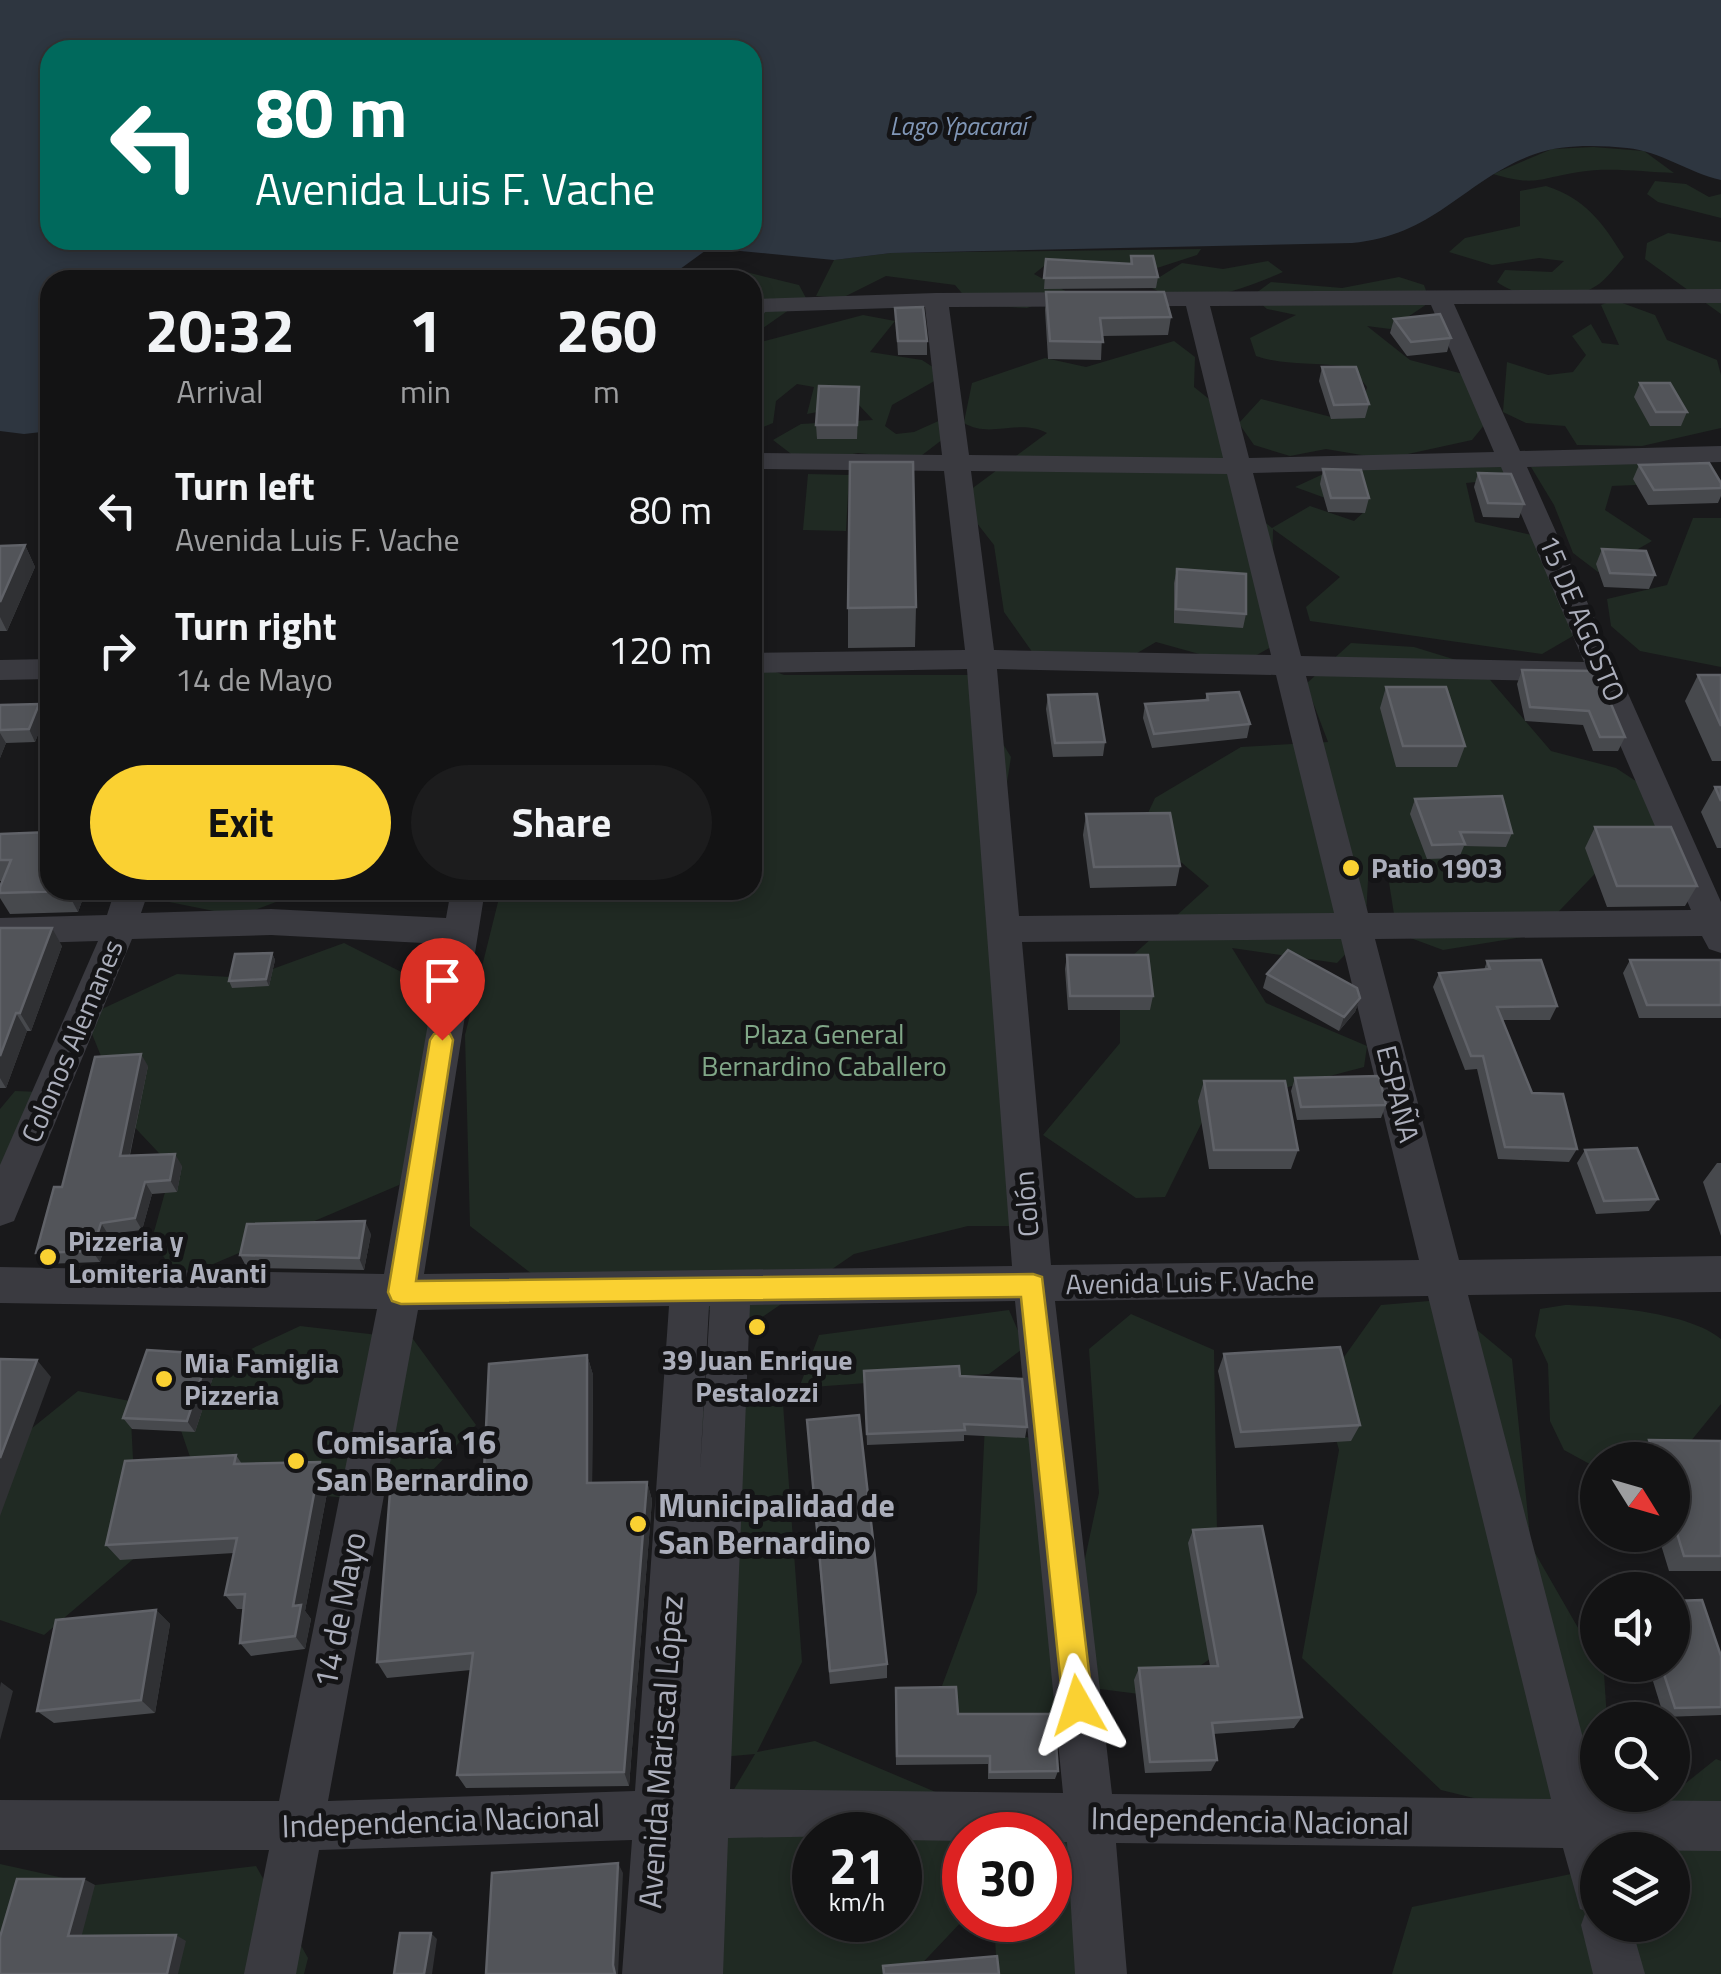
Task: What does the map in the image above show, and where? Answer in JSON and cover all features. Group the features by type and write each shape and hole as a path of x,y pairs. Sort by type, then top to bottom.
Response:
{"street":[{"path":"762,305 936,300 1721,296"},
{"name":"15 DE AGOSTO","path":"1439,297 1512,456 1717,932"},
{"name":"ESPAÑA","path":"1196,298 1582,1832"},
{"name":"Colón","path":"936,300 981,660 1033,1285 1090,1819 1101,1974"},
{"path":"762,461 1238,466 1512,456 1721,454"},
{"path":"762,663 981,660 1605,672"},
{"path":"0,670 40,668"},
{"name":"Colonos Alemanes","path":"0,1209 129,900"},
{"name":"14 de Mayo","path":"270,1974 401,1292 466,900"},
{"path":"0,931 270,922 459,932"},
{"path":"1003,929 1355,926 1717,932"},
{"name":"Avenida Luis F. Vache","path":"0,1285 401,1292 1721,1274"},
{"name":"Avenida Mariscal López","path":"648,1974 680,1814 711,1290"},
{"name":"Independencia Nacional","path":"0,1825 298,1826 680,1814 1721,1826"},
{"name":"Avenida Mariscal López","path":"680,1814 697,1974"},
{"path":"1611,1942 1619,1974"}],"green space":[{"path":"1552,149 1644,151 1674,173 1602,170 1529,181 1493,174"},
{"path":"1655,181 1686,184 1709,197 1721,194 1721,218 1658,202 1647,194"},
{"path":"1546,186 1592,213 1624,257 1596,286 1559,297 1519,293 1497,282 1505,270 1552,272 1564,261 1539,258 1492,265 1449,252 1465,238 1520,226 1520,191"},
{"path":"1668,233 1721,242 1721,314 1645,259 1647,243"},
{"path":"1201,249 1197,255 1111,283 1087,270 1044,266 1034,274 1069,293 1027,308 972,305 955,285 886,276 842,298 816,296 834,260 891,253"},
{"path":"1268,261 1283,272 1215,295 1180,297 1147,285 1182,263 1223,269"},
{"path":"762,276 799,285 806,298 762,329"},
{"path":"1399,277 1424,285 1430,302 1390,329 1367,326 1410,360 1463,374 1494,413 1472,440 1385,459 1326,449 1290,456 1254,445 1240,425 1247,508 1272,528 1310,506 1354,521 1364,512 1295,487 1332,470 1502,464 1507,479 1466,483 1475,522 1532,535 1585,629 1542,654 1310,621 1306,607 1340,577 1273,529 1271,647 1239,665 1156,642 1110,669 1040,663 1004,612 994,545 958,499 1047,433 1026,427 984,429 964,423 917,459 858,453 803,463 773,440 801,424 873,420 858,404 807,414 814,387 797,384 776,401 773,423 762,427 762,342 863,315 895,321 870,352 922,360 945,375 892,405 885,426 896,434 914,432 954,414 964,422 972,383 1045,358 1086,367 1174,341 1195,357 1194,387 1239,423 1261,399 1339,419 1362,407 1367,387 1352,368 1256,356 1250,338 1296,315 1267,309 1252,296 1271,282 1342,288"},
{"path":"1614,300 1655,315 1667,340 1717,360 1721,375 1721,428 1642,446 1577,445 1565,426 1526,423 1503,412 1507,362 1548,375 1573,372 1586,355 1572,336 1591,324 1602,343 1619,345 1601,305"},
{"path":"1659,462 1659,484 1612,486 1605,510 1652,541 1598,572 1573,553 1554,505 1531,467"},
{"path":"808,474 849,475 846,531 803,530"},
{"path":"1693,518 1721,518 1721,667 1640,651 1611,626 1607,599 1667,585"},
{"path":"1351,643 1414,647 1479,667 1551,751 1616,768 1654,793 1659,844 1613,855 1536,935 1443,950 1397,933 1388,876 1369,863 1365,934 1337,963 1232,948 1266,1003 1367,1046 1364,1067 1209,1108 1165,1197 1136,1198 1043,1135 1120,1043 1120,967 1209,886 1141,828 1155,798 1241,747 1328,742 1306,684"},
{"name":"Plaza General Bernardino Caballero","path":"762,667 784,675 980,675 982,710 1011,757 992,879 1012,1226 968,1226 854,1254 758,1320 532,1274 470,1226 465,1035 499,900 762,900"},
{"path":"159,900 281,900 239,916"},
{"path":"344,943 437,990 452,1092 399,1185 178,1279 152,1239 172,1167 126,1118 90,1029 102,1009 177,974 248,978"},
{"path":"15,1091 41,1092 0,1197 0,1109"},
{"path":"1441,1300 1512,1359 1531,1546 1580,1631 1580,1682 1605,1682 1606,1702 1580,1702 1580,1812 1585,1812 1581,1824 1441,1790 1302,1658 1339,1450 1322,1388 1381,1305"},
{"path":"1565,1305 1624,1309 1689,1322 1707,1330 1721,1339 1721,1404 1690,1442 1580,1442 1580,1459 1564,1450 1550,1421 1548,1364 1535,1336 1540,1309"},
{"path":"1009,1310 1025,1347 989,1374 799,1388 819,1335"},
{"path":"1131,1314 1214,1350 1219,1653 1155,1696 1084,1687 1075,1673 1052,1723 958,1764 930,1718 977,1592 985,1424 1058,1447 1076,1601 1099,1493 1089,1349"},
{"path":"300,1326 413,1339 476,1425 429,1474 362,1499 200,1486 175,1413 217,1365"},
{"path":"740,1390 783,1404 802,1662 757,1752 815,1741 983,1812 942,1812 942,1942 912,1974 674,1974 666,1904 755,1754 687,1760 715,1502 700,1413"},
{"path":"78,1391 130,1401 138,1555 44,1635 0,1620 0,1454"},
{"path":"1716,1759 1721,1761 1721,1974 1392,1974 1412,1907 1571,1874 1580,1891 1580,1942 1690,1942 1690,1832 1625,1832 1650,1812 1690,1812 1690,1780"},
{"path":"1077,1828 1106,1974 997,1974 995,1942 1072,1942 1072,1832"},
{"path":"0,1864 95,1885 256,1866 308,1958 304,1974 0,1974"}],"water":[{"name":"Lago Ypacaraí","path":"0,0 1721,0 1721,180 1639,150 1557,148 1510,165 1406,229 1352,243 891,253 834,260 730,250 762,250 762,40 40,40 40,250 706,250 679,270 40,270 40,432 0,431"}],"building":[{"path":"1131,256 1153,256 1158,277 1044,278 1046,259 1132,264"},
{"path":"1046,292 1164,292 1171,317 1100,318 1103,342 1050,341"},
{"path":"923,307 927,341 898,341 895,308"},
{"path":"1440,314 1451,338 1411,342 1394,319"},
{"path":"1322,367 1356,367 1369,404 1334,405"},
{"path":"1640,383 1670,383 1687,412 1656,412"},
{"path":"819,386 859,387 857,425 816,425"},
{"path":"850,462 913,462 916,607 848,608"},
{"path":"1709,463 1721,488 1654,490 1639,465"},
{"path":"1323,469 1361,470 1369,498 1331,498"},
{"path":"1478,473 1511,474 1524,504 1488,503"},
{"path":"25,545 0,602 0,546"},
{"path":"1602,549 1646,551 1655,575 1610,573"},
{"path":"1177,569 1246,574 1246,614 1176,609"},
{"path":"1522,670 1597,671 1625,737 1600,737 1589,711 1530,707"},
{"path":"1698,675 1721,675 1721,726"},
{"path":"1386,687 1446,687 1465,746 1403,746"},
{"path":"1239,692 1250,724 1154,734 1145,704 1208,700 1207,694"},
{"path":"1097,694 1105,742 1055,743 1048,695"},
{"path":"39,704 29,729 0,730 0,705"},
{"path":"1502,796 1512,833 1460,832 1465,844 1432,845 1415,799"},
{"path":"1170,813 1180,866 1094,867 1086,814"},
{"path":"1595,827 1671,827 1697,886 1617,886"},
{"path":"40,832 40,892 0,893 11,860 0,860 0,834"},
{"path":"0,928 52,928 0,1056"},
{"path":"1288,950 1357,988 1360,998 1344,1017 1267,974"},
{"path":"272,953 266,979 229,981 235,954"},
{"path":"1067,955 1148,955 1153,996 1070,996"},
{"path":"1541,960 1557,1006 1497,1007 1532,1093 1563,1094 1577,1149 1505,1147 1483,1056 1471,1056 1439,973 1490,969 1487,961"},
{"path":"1630,960 1721,960 1721,1005 1647,1005"},
{"path":"141,1054 120,1156 175,1154 170,1180 145,1182 135,1218 101,1223 92,1251 36,1253 54,1187 62,1187 95,1057"},
{"path":"1379,1076 1386,1105 1301,1107 1295,1078"},
{"path":"1204,1081 1285,1081 1298,1150 1214,1150"},
{"path":"1637,1148 1658,1199 1604,1201 1585,1150"},
{"path":"365,1221 359,1258 240,1255 247,1224"},
{"path":"1340,1347 1360,1425 1241,1432 1224,1354"},
{"path":"147,1350 209,1354 187,1421 123,1418"},
{"path":"587,1355 587,1483 647,1482 624,1772 457,1775 473,1653 377,1662 391,1479 484,1471 489,1364"},
{"path":"0,1359 37,1360 0,1458"},
{"path":"959,1366 960,1376 1022,1379 1027,1427 964,1424 965,1430 867,1434 864,1371"},
{"path":"859,1415 887,1664 830,1671 807,1420"},
{"path":"1721,1441 1721,1556 1684,1556 1683,1552 1690,1552 1690,1442 1650,1442"},
{"path":"236,1455 234,1464 320,1462 293,1606 301,1605 295,1636 240,1643 245,1594 225,1595 237,1538 106,1545 125,1461"},
{"path":"1262,1526 1302,1717 1212,1723 1217,1760 1150,1762 1139,1668 1218,1666 1193,1530"},
{"path":"1690,1600 1702,1600 1721,1656 1721,1707 1690,1708 1690,1702 1673,1702 1667,1682 1690,1682"},
{"path":"156,1610 141,1700 37,1711 56,1620"},
{"path":"956,1687 958,1714 1054,1714 1058,1771 990,1772 990,1756 897,1756 896,1688"},
{"path":"618,1863 615,1974 486,1974 492,1873"},
{"path":"17,1879 84,1879 68,1936 176,1935 167,1974 0,1974 0,1937"},
{"path":"400,1933 431,1933 424,1974 394,1974"},
{"path":"997,1956 999,1974 884,1974 883,1966"}],"place":[{"name":"Patio 1903","path":"1351,868"},
{"name":"Pizzeria y Lomiteria Avanti","path":"48,1257"},
{"name":"39 Juan Enrique Pestalozzi","path":"757,1327"},
{"name":"Mia Famiglia Pizzeria","path":"164,1379"},
{"name":"Comisaría 16 San Bernardino","path":"296,1461"},
{"name":"Municipalidad de San Bernardino","path":"638,1524"}],"route":[{"path":"442,1040 401,1292 1033,1285 1078,1705"}]}
